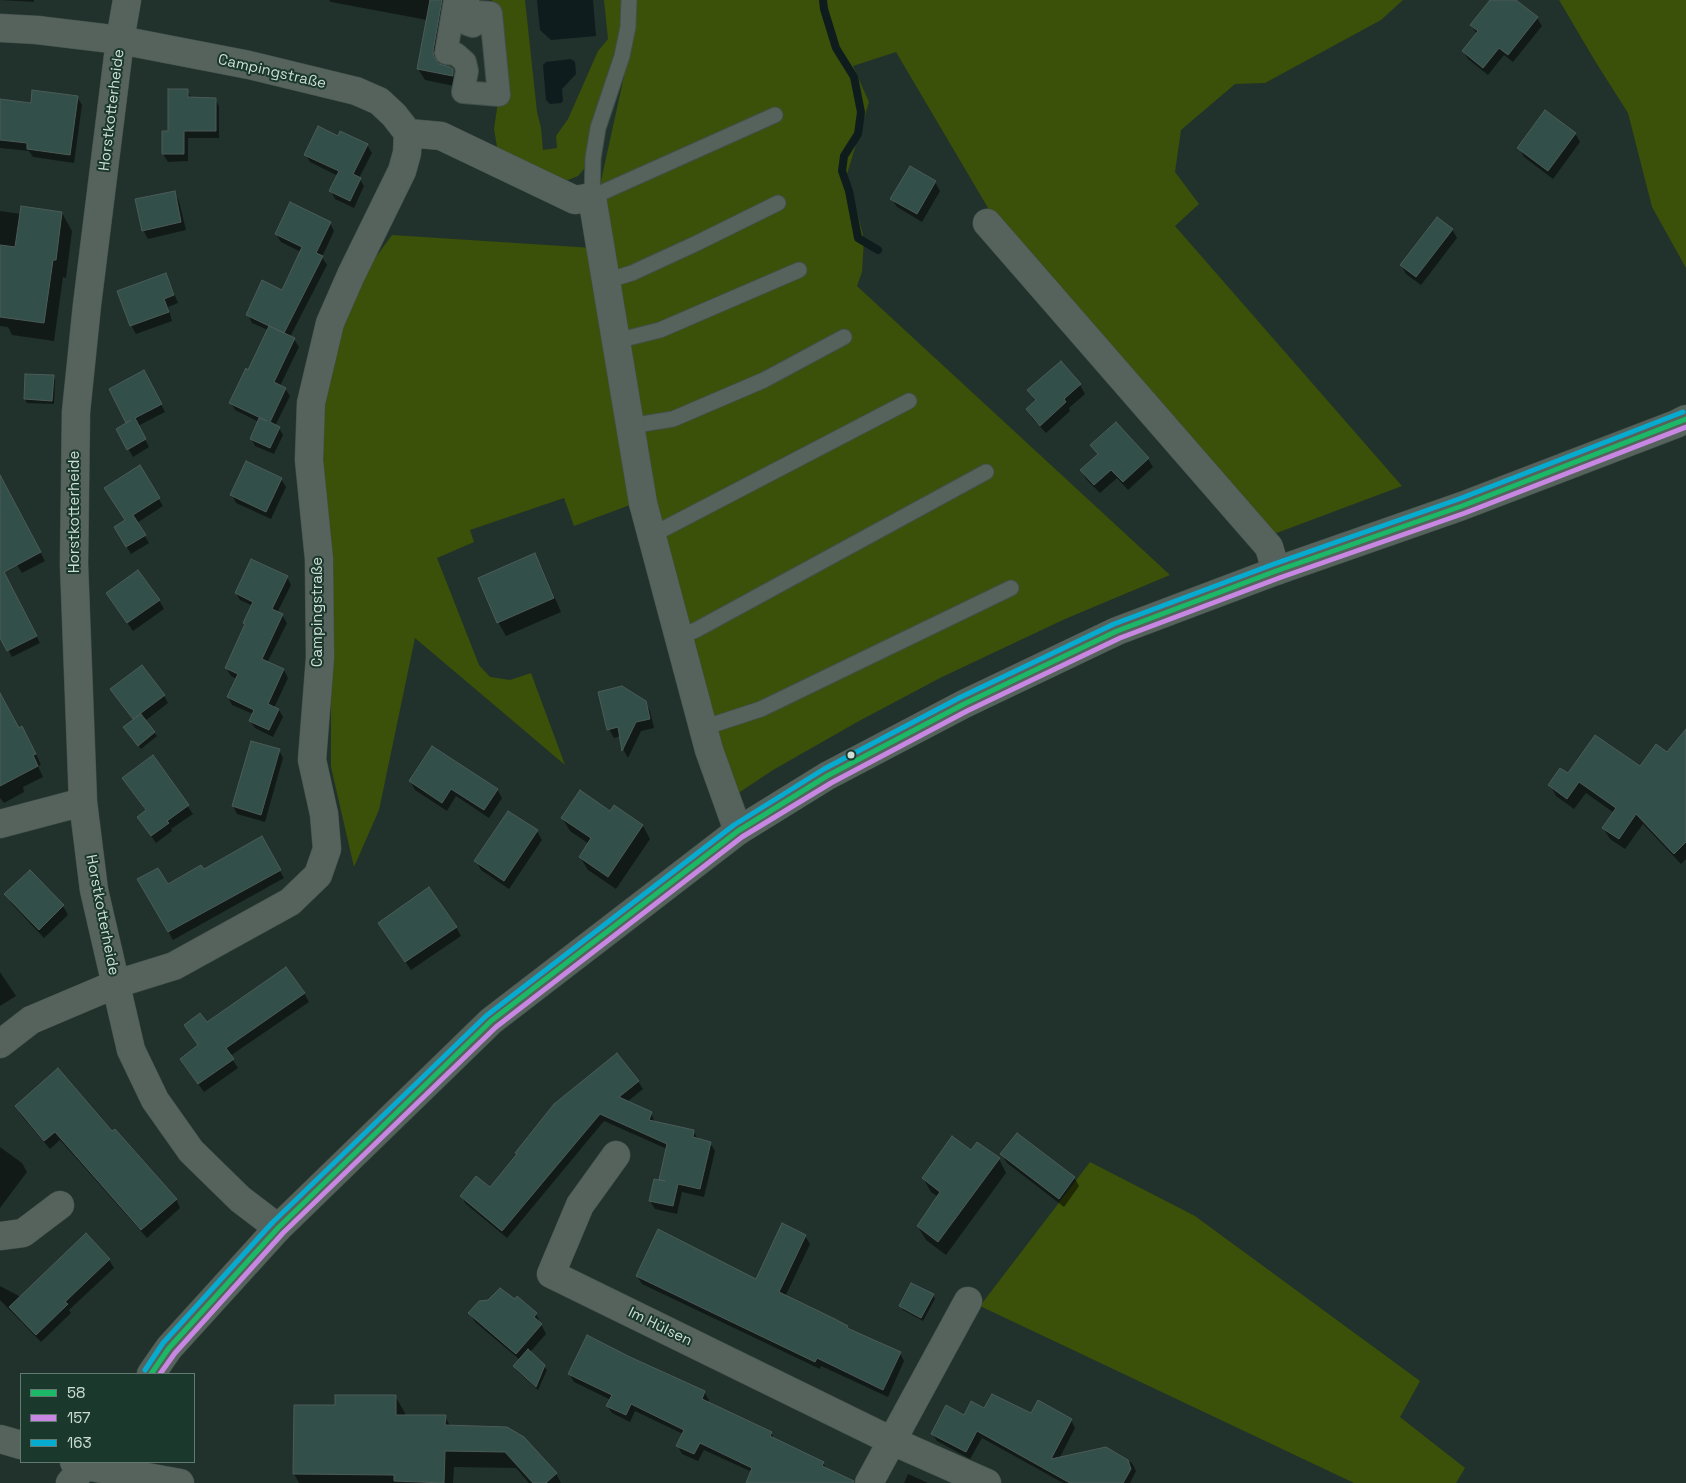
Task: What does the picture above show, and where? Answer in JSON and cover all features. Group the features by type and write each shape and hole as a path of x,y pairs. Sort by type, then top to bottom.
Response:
{"street":[{"name":"Horstkotterheide","path":"127,0 120,40 87,305 76,412 74,564 83,802 94,890 131,1050 155,1100 191,1151 240,1199 278,1228"},
{"path":"455,0 446,53 456,54 465,62 467,71 463,92 500,95 490,13 478,12 476,24 473,26 467,24 465,22 468,0"},
{"name":"Horstkotterheide","path":"0,28 37,30 120,40"},
{"name":"Campingstraße","path":"116,984 174,966 290,902 318,876 327,849 324,814 312,760 320,658 319,558 309,460 311,403 330,324 351,275 402,170 407,153 408,133 379,101 356,91 248,65 120,40"},
{"path":"408,133 441,136 575,200 592,198 643,503 709,750 738,831"},
{"path":"987,223 1269,546 1276,571"},
{"path":"152,1373 169,1348 278,1228 490,1021 738,831 828,776 989,692 1117,631 1276,571 1462,506 1686,419"},
{"path":"0,824 83,802"},
{"name":"Horstkotterheide","path":"0,1044 31,1020 116,984"},
{"name":"Im Hülsen","path":"616,1155 580,1205 551,1274 892,1441 988,1483"},
{"path":"0,1236 23,1233 60,1205"},
{"path":"869,1483 968,1301"},
{"path":"0,1438 20,1445"},
{"path":"79,1468 180,1483"}],"lane":[{"path":"629,0 628,27 622,56 598,128 592,158 592,198 776,116"},
{"path":"606,281 632,273 778,202"},
{"path":"616,341 660,330 799,270"},
{"path":"630,426 673,419 764,380 844,337"},
{"path":"652,535 909,401"},
{"path":"679,636 696,630 986,472"},
{"path":"703,728 761,709 1011,588"}],"green space":[{"path":"492,0 525,0 543,150 557,148 556,136 568,119 598,51 608,39 604,0 621,0 621,28 594,117 584,169 578,176 568,180 555,178 497,147 494,129 499,95 501,95"},
{"path":"634,0 1403,0 1381,20 1265,83 1235,84 1181,130 1175,172 1199,204 1175,226 1402,486 1274,534 991,213 896,52 853,66 869,102 847,174 864,239 862,272 857,286 1170,575 1065,619 942,677 773,770 737,794 718,760 648,501 599,190 632,40"},
{"path":"1559,0 1686,0 1686,268 1652,207 1628,113"},
{"path":"392,235 593,248 635,503 574,526 564,498 470,530 474,542 437,558 479,665 490,677 510,680 531,673 565,765 415,638 379,810 354,867 331,767 331,656 320,461 328,374 346,317 368,268"},
{"path":"1090,1162 1195,1216 1420,1381 1400,1417 1465,1468 1456,1483 1354,1483 980,1306"}],"shaded area":[{"path":"537,0 593,0 596,36 551,40 540,30"},
{"path":"571,59 575,62 576,74 562,89 563,101 550,104 546,100 543,65 546,62"}],"building":[{"path":"430,0 442,0 433,51 434,57 439,64 453,69 453,76 417,69"},
{"path":"1490,0 1516,0 1538,17 1508,55 1499,48 1483,68 1462,51 1478,31 1470,25"},
{"path":"168,89 188,89 188,97 216,98 216,131 184,131 184,154 162,154 162,131 168,131"},
{"path":"32,90 78,96 70,155 27,149 27,143 0,140 0,99 31,103"},
{"path":"1545,110 1576,133 1548,171 1517,148"},
{"path":"318,126 338,136 340,131 368,144 353,174 361,178 350,201 329,191 339,171 304,155"},
{"path":"910,166 936,181 917,214 890,199"},
{"path":"175,191 181,222 142,231 135,199"},
{"path":"290,202 331,222 316,253 323,256 284,333 246,315 262,280 282,290 302,247 275,234"},
{"path":"21,206 62,212 56,260 53,260 44,323 0,317 0,245 15,247"},
{"path":"1437,217 1453,229 1416,277 1400,265"},
{"path":"166,273 174,295 164,299 169,312 130,326 117,291"},
{"path":"269,326 295,338 274,382 286,388 270,422 280,427 270,448 250,439 259,418 267,421 229,403 246,368 248,370"},
{"path":"1061,361 1081,384 1064,399 1066,402 1040,426 1026,409 1036,400 1027,390"},
{"path":"144,370 162,404 135,418 146,439 127,450 116,429 126,423 109,389"},
{"path":"25,374 54,375 52,401 24,399"},
{"path":"1116,422 1149,458 1123,482 1111,470 1094,485 1080,470 1098,454 1090,445"},
{"path":"246,461 282,478 266,512 230,495"},
{"path":"140,465 160,498 133,515 146,535 126,547 114,527 125,520 104,488"},
{"path":"0,475 41,552 4,572 37,636 7,651 0,638"},
{"path":"535,553 554,598 497,623 478,578"},
{"path":"251,559 288,576 272,609 283,614 262,659 284,669 268,704 279,709 269,730 249,721 254,710 227,697 238,674 225,668 253,602 235,593"},
{"path":"138,570 160,600 127,623 106,593"},
{"path":"142,665 165,695 133,719 110,689"},
{"path":"622,686 646,701 650,719 636,722 622,751 618,727 607,730 598,692"},
{"path":"0,693 19,728 22,726 36,754 33,755 38,766 0,786"},
{"path":"141,714 155,732 138,746 123,727"},
{"path":"1686,729 1686,842 1674,854 1636,814 1619,839 1602,828 1616,808 1579,782 1567,799 1548,785 1560,768 1568,773 1595,735 1640,766 1656,744 1667,752"},
{"path":"251,741 280,749 261,815 232,806"},
{"path":"432,746 498,789 484,810 451,789 442,803 409,781"},
{"path":"153,755 189,805 167,821 169,823 151,836 137,817 146,810 122,778"},
{"path":"580,790 610,811 614,805 643,825 608,877 579,857 591,838 561,818"},
{"path":"508,811 538,830 504,881 474,861"},
{"path":"262,836 281,870 168,932 137,879 158,868 168,884 201,865 204,869"},
{"path":"30,870 64,905 39,930 4,894"},
{"path":"429,887 457,927 405,962 378,923"},
{"path":"286,967 305,993 226,1048 234,1059 198,1084 180,1059 198,1045 184,1025 200,1013 207,1022"},
{"path":"617,1053 639,1081 619,1097 652,1112 649,1120 694,1130 693,1137 711,1142 700,1189 678,1184 673,1206 649,1201 654,1179 659,1180 667,1144 600,1114 502,1231 460,1196 476,1176 490,1187 554,1104"},
{"path":"58,1068 112,1131 115,1129 177,1199 141,1230 55,1132 44,1141 15,1106"},
{"path":"1017,1133 1075,1177 1059,1199 1000,1154"},
{"path":"952,1136 971,1150 977,1142 1000,1158 938,1242 917,1226 940,1192 922,1178"},
{"path":"782,1223 806,1235 779,1292 835,1319 848,1326 847,1328 901,1352 883,1390 817,1358 815,1362 636,1276 658,1229 756,1279"},
{"path":"86,1233 110,1259 65,1302 68,1304 36,1335 9,1307"},
{"path":"911,1283 934,1294 921,1318 899,1306"},
{"path":"500,1288 515,1299 517,1296 537,1313 534,1317 542,1324 516,1354 468,1313 479,1301 488,1300"},
{"path":"587,1335 705,1391 702,1399 772,1432 770,1436 824,1462 822,1466 854,1481 853,1483 746,1483 752,1468 700,1443 694,1454 676,1446 684,1430 631,1404 626,1415 606,1406 612,1395 568,1374"},
{"path":"528,1349 545,1365 536,1387 513,1366"},
{"path":"992,1394 1031,1413 1038,1400 1072,1419 1051,1459 1106,1447 1128,1460 1131,1469 1123,1483 1070,1483 977,1431 966,1452 931,1434 946,1405 964,1415 971,1401 984,1408"},
{"path":"335,1395 396,1395 396,1415 446,1415 445,1425 507,1427 524,1437 557,1473 546,1483 533,1483 505,1452 445,1451 444,1483 394,1481 394,1475 293,1474 294,1405 335,1405"}],"waterway":[{"path":"823,0 836,48 854,77 861,112 858,134 844,156 842,171 849,191 858,238 878,250"}],"transit line":[{"name":"163","path":"145,1370 163,1343 272,1223 486,1016 734,825 824,769 961,697 1114,624 1274,564 1459,499 1683,412"},
{"name":"58","path":"152,1373 169,1348 278,1228 491,1021 738,831 827,776 964,704 1117,631 1276,571 1462,506 1686,419"},
{"name":"157","path":"161,1373 175,1353 283,1233 496,1027 742,837 831,783 967,711 1120,638 1279,578 1465,513 1686,427"}]}
